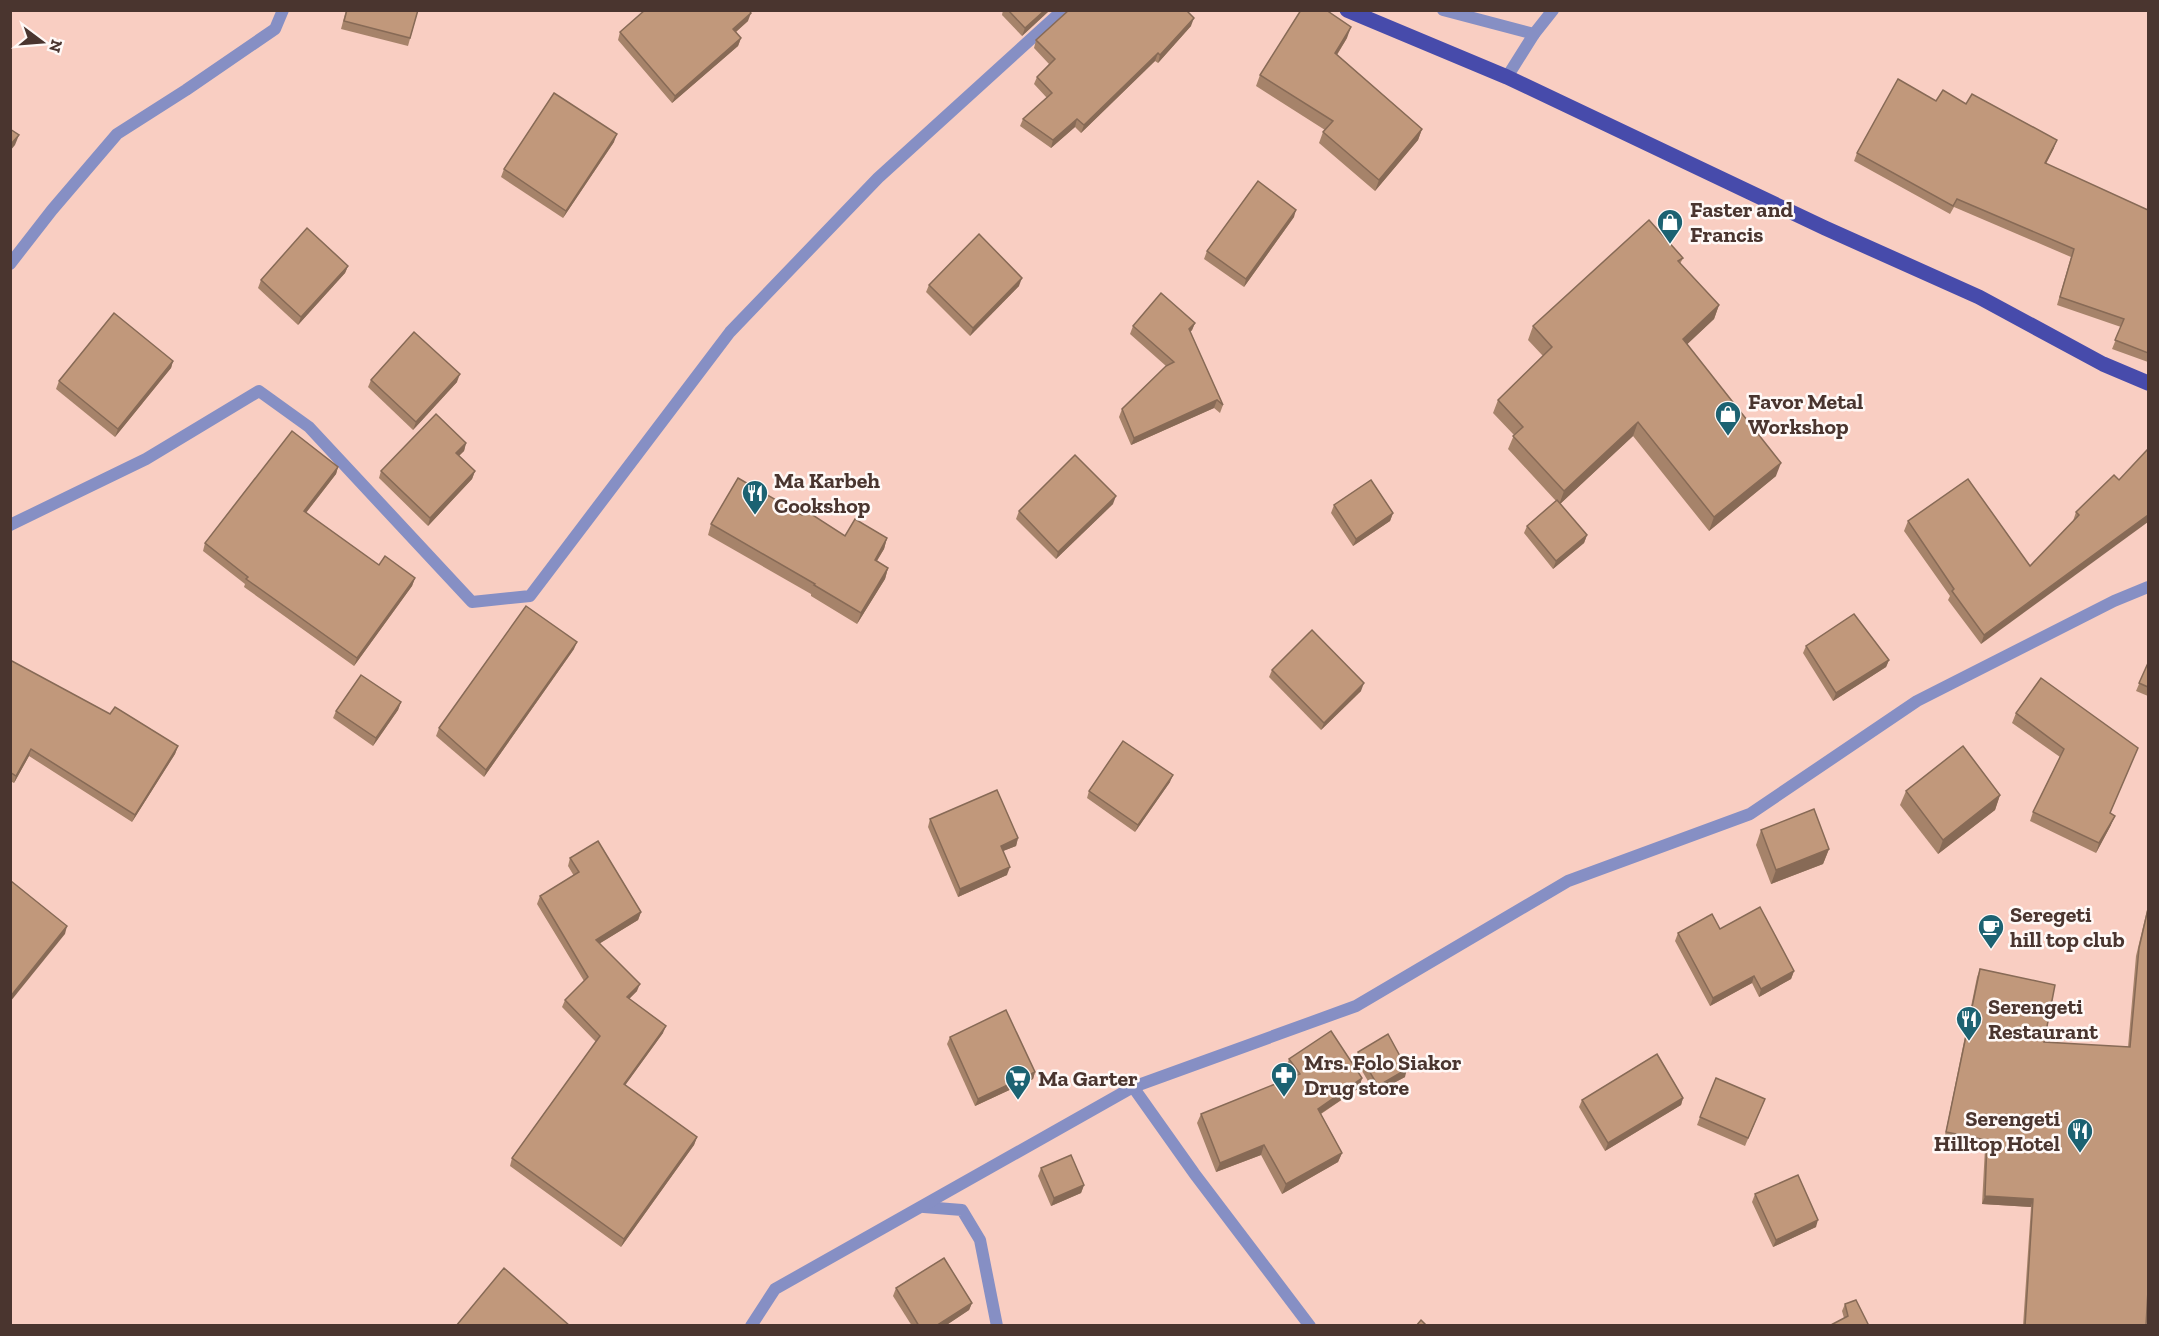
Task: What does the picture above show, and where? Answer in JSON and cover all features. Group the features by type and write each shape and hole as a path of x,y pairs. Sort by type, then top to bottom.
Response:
{"main road":[{"path":"1347,10 1507,77 1825,228 1979,297 2103,364 2148,383"}],"street":[{"path":"10,264 52,210 117,134 275,29 283,10"},
{"path":"10,525 146,459 259,391 309,428 472,602 530,596 729,332 878,178 1063,10"},
{"path":"1443,10 1534,34"},
{"path":"1507,77 1534,34 1553,10"},
{"path":"751,1326 775,1289 1133,1087 1356,1006 1568,881 1750,814 1917,700 2114,601 2148,587"},
{"path":"1133,1087 1194,1173 1310,1326"},
{"path":"923,1207 962,1210 980,1240 997,1326"}],"building":[{"path":"347,10 418,10 410,38 344,21"},
{"path":"645,10 749,10 751,13 733,29 741,38 675,96 620,32"},
{"path":"1008,10 1045,10 1025,28"},
{"path":"1069,10 1186,10 1194,18 1160,55 1158,53 1084,125 1077,119 1053,140 1023,119 1052,93 1037,77 1055,59 1036,40"},
{"path":"1301,10 1326,10 1351,27 1335,53 1422,129 1379,180 1323,132 1333,121 1260,75"},
{"path":"1898,79 1936,101 1943,90 1966,104 1972,94 2057,140 2045,163 2148,210 2148,353 2115,340 2124,319 2060,297 2074,249 1957,199 1953,206 1857,153"},
{"path":"554,93 617,134 566,211 504,169"},
{"path":"10,129 19,135 10,145"},
{"path":"1258,181 1296,210 1246,279 1207,251"},
{"path":"1649,220 1683,258 1678,261 1719,305 1683,339 1781,463 1714,517 1638,422 1564,491 1513,436 1523,427 1498,400 1552,347 1533,326"},
{"path":"307,228 348,266 301,317 261,280"},
{"path":"979,234 1022,278 973,328 929,285"},
{"path":"1161,293 1195,323 1189,329 1223,405 1217,400 1134,438 1122,409 1166,366 1174,362 1133,326"},
{"path":"114,313 173,361 118,429 59,381"},
{"path":"414,332 460,374 416,422 371,380"},
{"path":"436,414 466,443 456,453 475,471 430,518 381,471"},
{"path":"292,431 338,467 304,511 379,565 385,556 415,578 357,658 246,579 248,577 205,543"},
{"path":"2148,449 2148,515 1984,635 1952,591 1954,589 1908,521 1968,479 2030,566 2079,515 2076,512 2114,475 2119,480"},
{"path":"1075,455 1116,496 1058,552 1019,511"},
{"path":"738,478 802,515 805,510 845,536 855,519 887,538 875,560 888,568 861,613 711,524"},
{"path":"1371,480 1393,513 1356,539 1334,505"},
{"path":"1557,500 1587,535 1556,561 1527,526"},
{"path":"526,606 577,642 486,770 439,728"},
{"path":"1854,614 1889,660 1836,693 1806,646"},
{"path":"1312,630 1364,683 1324,723 1272,670"},
{"path":"10,660 110,714 115,707 178,746 135,815 31,749 16,776 10,772"},
{"path":"2148,663 2148,687 2139,683"},
{"path":"361,675 401,702 376,738 336,711"},
{"path":"2041,678 2138,748 2110,813 2115,816 2099,843 2033,812 2064,749 2016,713"},
{"path":"1123,741 1173,775 1138,825 1089,791"},
{"path":"1963,746 2000,795 1943,840 1906,791"},
{"path":"997,790 1018,838 1001,846 1010,867 960,889 930,819"},
{"path":"1814,809 1829,849 1776,870 1761,830"},
{"path":"598,841 641,912 596,940 640,984 627,997 666,1026 624,1084 697,1137 624,1239 512,1158 600,1036 565,1000 588,977 540,896 579,872 570,858"},
{"path":"10,881 67,926 10,997"},
{"path":"1760,907 1794,971 1761,989 1754,976 1713,998 1678,933 1712,914 1720,929"},
{"path":"2148,909 2148,1290 2146,1326 2025,1326 2033,1199 1985,1196 1987,1140 1946,1132 1980,969 2055,985 2044,1042 2130,1047 2139,948"},
{"path":"1006,1010 1035,1072 978,1099 950,1037"},
{"path":"1331,1031 1362,1078 1318,1109 1342,1153 1286,1184 1264,1145 1220,1163 1201,1114 1300,1074 1289,1059"},
{"path":"1388,1034 1407,1069 1378,1086 1358,1052"},
{"path":"1657,1054 1683,1098 1608,1143 1582,1100"},
{"path":"1716,1078 1765,1099 1748,1138 1700,1117"},
{"path":"1071,1155 1084,1185 1054,1198 1041,1168"},
{"path":"1798,1175 1818,1220 1776,1240 1755,1194"},
{"path":"944,1258 972,1303 936,1326 919,1326 896,1288"},
{"path":"504,1268 570,1326 456,1326"},
{"path":"1856,1300 1869,1326 1829,1326 1848,1316 1845,1304"},
{"path":"1421,1320 1427,1326 1416,1326"}],"place":[{"name":"Faster and Francis","path":"1670,245"},
{"name":"Favor Metal Workshop","path":"1728,437"},
{"name":"Ma Karbeh Cookshop","path":"755,516"},
{"name":"Seregeti hill top club","path":"1991,950"},
{"name":"Serengeti Restaurant","path":"1969,1042"},
{"name":"Mrs. Folo Siakor Drug store","path":"1284,1098"},
{"name":"Ma Garter","path":"1018,1101"},
{"name":"Serengeti Hilltop Hotel","path":"2080,1154"}]}
